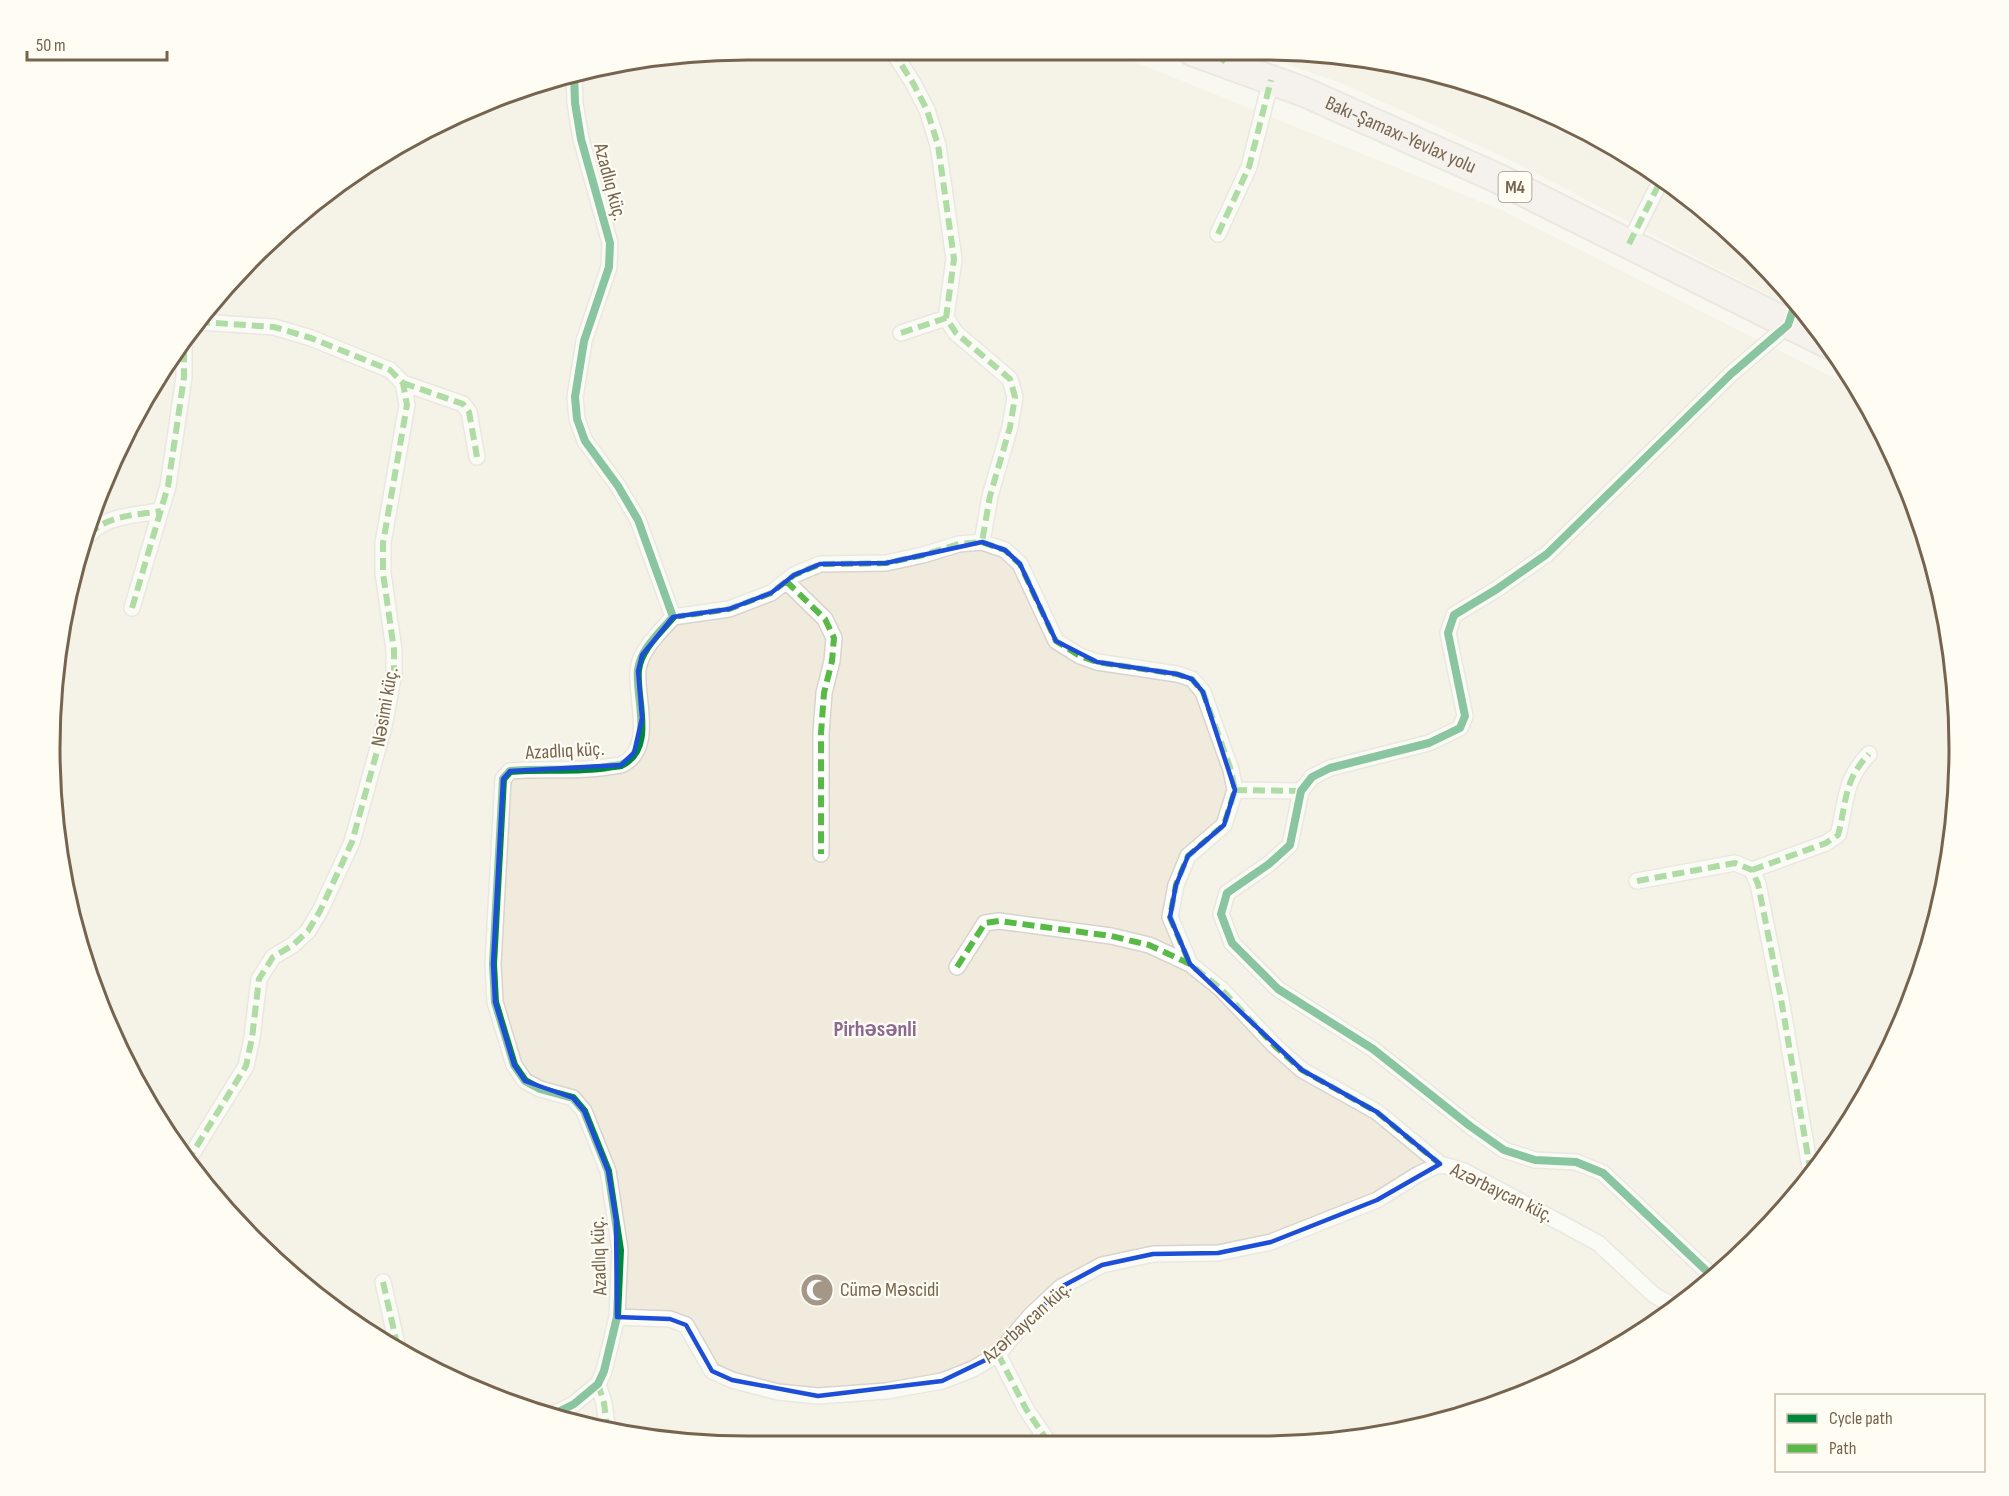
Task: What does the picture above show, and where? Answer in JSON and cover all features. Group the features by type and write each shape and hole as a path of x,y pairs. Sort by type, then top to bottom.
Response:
{"highway":[{"name":"Bakı-Şamaxı-Yevlax yolu","path":"1234,60 1271,80 1393,130 1495,177 1629,244 1792,313"}],"street":[{"path":"898,60 927,110 938,145 954,259 946,318 956,333 1010,379 1015,397 1010,428 990,496 982,542"},
{"path":"1218,234 1249,167 1271,80"},
{"name":"Azadlıq küç.","path":"574,82 574,103 581,139 610,243 609,267 584,341 576,397 577,418 585,441 618,486 638,520 673,617 642,655 638,671 642,718 640,741 634,753 621,765 593,769 510,771 503,779 493,964 495,1002 514,1065 525,1081 540,1089 573,1098 584,1111 608,1171 620,1250 617,1317"},
{"path":"1629,244 1658,186"},
{"path":"1707,1271 1603,1173 1576,1162 1535,1160 1504,1150 1373,1049 1278,989 1232,943 1221,914 1227,893 1269,864 1290,845 1301,791 1312,777 1330,768 1429,743 1460,728 1465,716 1448,633 1454,615 1497,589 1547,554 1792,313"},
{"path":"901,333 946,318"},
{"path":"207,322 274,327 311,338 390,370 403,383 463,404 469,412 477,457"},
{"path":"132,608 168,486 184,377 184,355"},
{"name":"Nəsimi küç.","path":"192,1153 246,1066 259,979 273,957 293,945 308,931 320,911 352,842 384,726 394,673 394,650 383,573 383,543 407,405 403,383"},
{"path":"97,528 118,518 160,511"},
{"path":"673,617 729,609 771,593 794,575 820,564 886,563 924,555 959,544 982,542 1005,550 1020,564 1056,641 1080,656 1097,662 1177,674 1192,679 1203,692 1231,770 1235,790 1224,825 1188,856 1176,885 1170,917 1190,964"},
{"path":"786,581 825,620 834,638 832,661 824,693 821,733 821,854"},
{"path":"1637,881 1735,863 1752,870 1827,843 1838,835 1849,781 1858,765 1869,754"},
{"path":"1235,790 1301,791"},
{"path":"1752,870 1758,884 1781,999 1809,1164"},
{"path":"957,968 985,923 999,921 1110,936 1149,945 1190,964 1221,989 1275,1046 1302,1070 1377,1112 1440,1164"},
{"name":"Azərbaycan küç.","path":"617,1317 670,1319 686,1325 712,1371 732,1380 778,1392 818,1396 886,1391 942,1381 973,1369 998,1354 1031,1315 1061,1287 1102,1265 1153,1254 1218,1253 1271,1242 1377,1200 1417,1175 1440,1164 1474,1176 1598,1243 1665,1304"},
{"path":"383,1282 396,1339"},
{"path":"562,1410 574,1404 598,1384 604,1371 617,1317"},
{"path":"998,1354 1026,1409 1044,1436"},
{"path":"598,1384 606,1421"}],"highlighted area":[{"path":"982,542 1005,550 1020,564 1056,641 1097,662 1177,674 1192,679 1203,692 1235,790 1224,825 1188,856 1176,885 1170,917 1190,964 1302,1070 1377,1112 1440,1164 1377,1200 1271,1242 1218,1253 1153,1254 1102,1265 1061,1287 998,1354 942,1381 818,1396 732,1380 712,1371 686,1325 670,1319 617,1317 616,1221 608,1171 584,1111 573,1098 525,1081 514,1065 495,1002 493,964 503,779 510,771 621,765 634,753 642,718 638,671 642,655 673,617 729,609 771,593 794,575 820,564 886,563"}],"shaded area":[{"name":"Pirhəsənli","path":"1128,60 1501,210 1844,383 1878,444 1897,485 1926,570 1936,614 1948,703 1948,793 1936,882 1926,926 1897,1011 1857,1092 1807,1167 1747,1234 1680,1294 1605,1344 1524,1384 1439,1413 1351,1430 1306,1435 1261,1436 703,1435 614,1423 570,1413 485,1384 404,1344 329,1294 294,1265 231,1202 202,1167 152,1092 131,1052 112,1011 83,926 73,882 61,793 61,703 66,658 83,570 97,527 112,485 152,404 202,329 231,294 294,231 329,202 404,152 485,112 570,83 614,73 703,61"},
{"path":"1274,60 1351,66 1439,83 1524,112 1565,131 1605,152 1680,202 1715,231 1787,304 1508,159 1341,83"}],"marked path":[{"path":"898,60 927,110 938,145 954,259 946,318 956,333 1010,379 1015,397 1010,427 990,496 982,542"},
{"path":"1218,234 1249,167 1271,80"},
{"path":"1629,244 1658,186"},
{"path":"901,333 946,318"},
{"path":"192,1153 246,1066 259,979 273,957 293,945 308,931 320,911 352,842 384,726 394,673 394,650 383,573 383,543 407,405 403,383 390,370 311,338 274,327 207,322"},
{"path":"132,608 168,486 184,377 184,355"},
{"path":"403,383 463,404 469,412 477,457"},
{"path":"97,527 104,523 132,515 161,511"},
{"path":"673,617 729,609 771,593 794,575 820,564 886,563 959,544 982,542 1005,550 1020,564 1056,641 1080,656 1097,662 1177,674 1192,679 1203,692 1231,770 1235,790 1224,825 1188,856 1176,885 1170,917 1190,964"},
{"path":"786,581 825,619 834,638 832,661 824,693 821,733 821,854"},
{"path":"1752,870 1826,843 1838,835 1850,783 1854,773 1869,754"},
{"path":"1235,790 1301,791"},
{"path":"1637,881 1735,863 1752,870 1758,884 1781,999 1809,1164"},
{"path":"957,967 985,923 999,921 1111,936 1149,945 1190,964 1221,989 1275,1046 1302,1070 1377,1112 1440,1164"},
{"path":"383,1282 396,1339"},
{"path":"998,1354 1026,1409 1044,1436"},
{"path":"598,1384 606,1421"}],"cycle path":[{"path":"562,1410 574,1404 598,1384 604,1371 617,1317 620,1250 608,1171 584,1111 573,1098 540,1089 525,1081 514,1065 495,1002 493,964 503,779 510,771 595,768 621,765 632,757 641,735 638,670 642,655 673,617 638,520 618,486 585,441 577,419 575,397 584,341 609,267 610,243 581,139 574,82"},
{"path":"1707,1271 1603,1173 1576,1162 1535,1160 1504,1150 1373,1049 1278,989 1232,943 1221,914 1227,893 1269,864 1290,845 1301,791 1312,777 1330,768 1429,743 1460,728 1465,716 1448,633 1454,615 1497,589 1547,554 1731,374 1788,325 1792,312"}],"place":[{"name":"Cümə Məscidi","path":"817,1290"}],"district":[{"name":"Pirhəsənli","path":"875,1029"}]}
